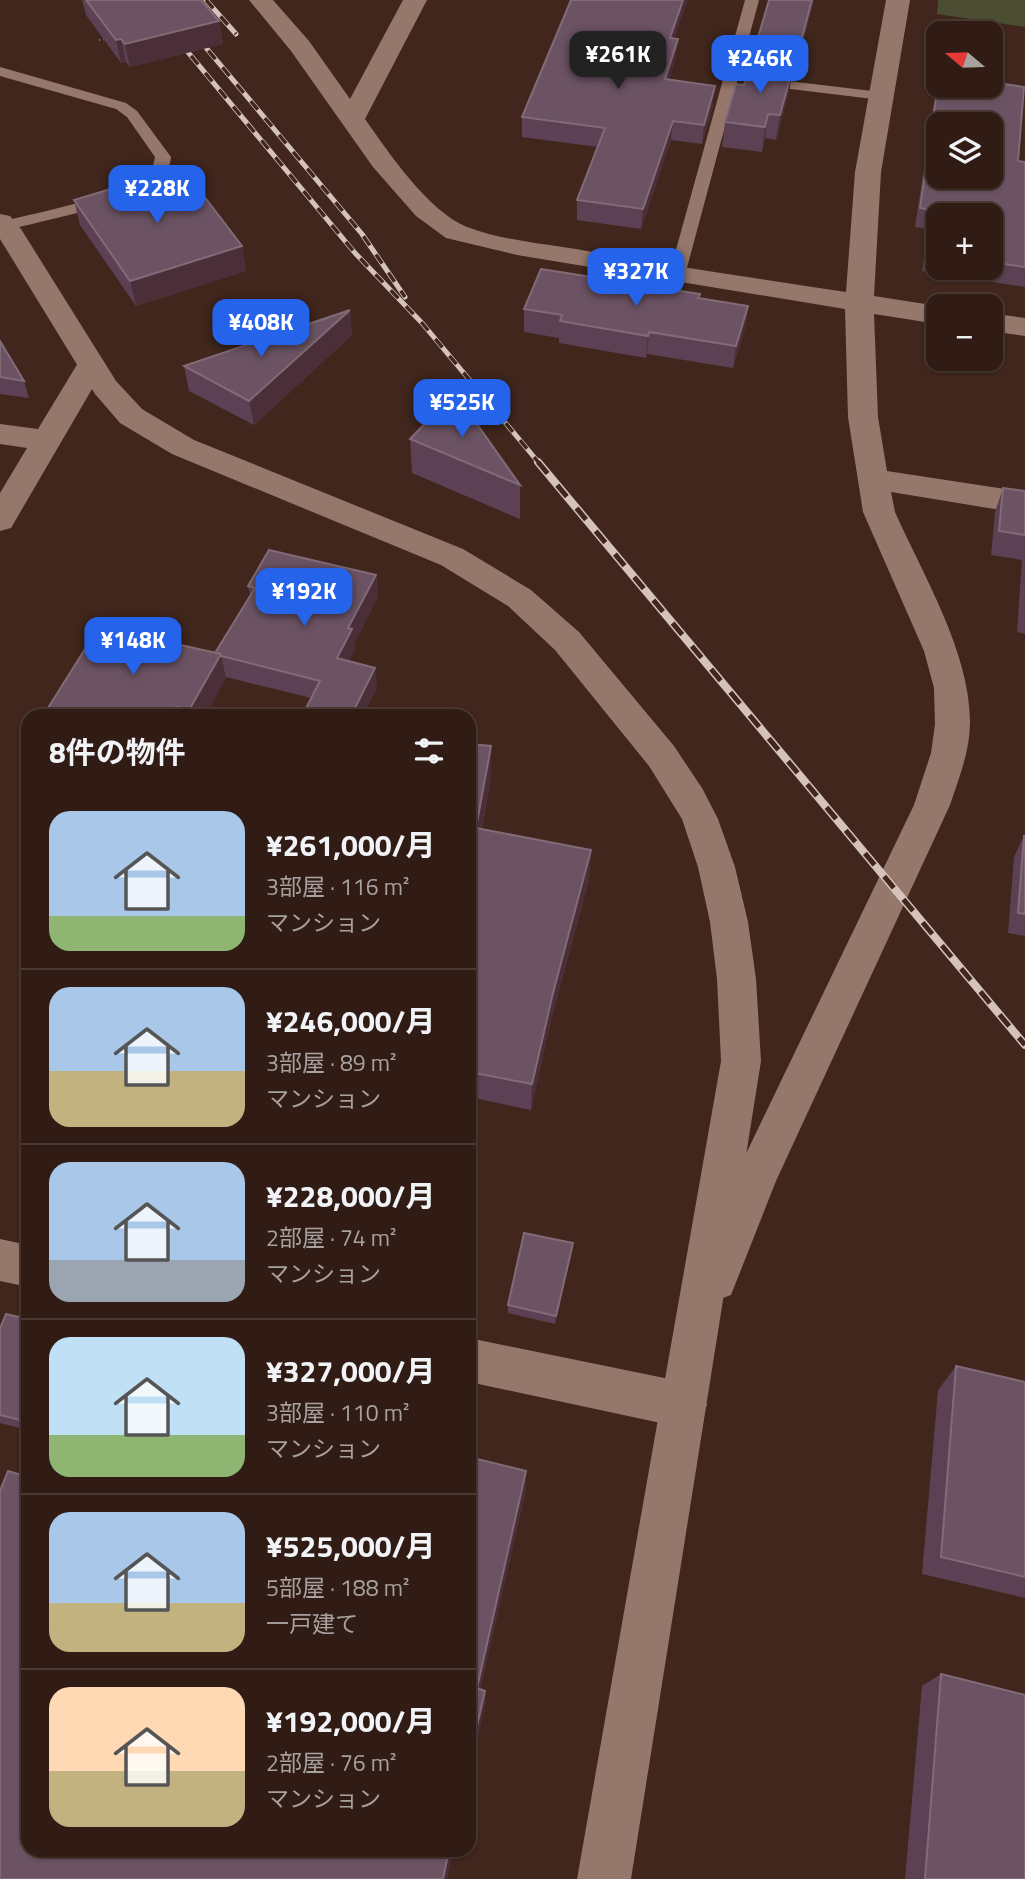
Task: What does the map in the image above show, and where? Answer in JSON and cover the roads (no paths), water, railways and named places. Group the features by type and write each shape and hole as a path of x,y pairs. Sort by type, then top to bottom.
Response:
{"street":[{"path":"261,0 353,118 382,161 425,210 456,232 517,247 926,314"},
{"path":"353,118 415,0"},
{"path":"695,1334 756,1178 921,829 943,778 949,753 953,724 951,688 941,651 879,512 863,416 859,305 868,172 898,0"},
{"path":"2,224 91,365 116,401 131,416 157,433 265,482 440,551 472,567 513,594 563,637 636,723 692,806 708,839 719,873 741,1004 741,1062 604,1879"},
{"path":"1003,324 1025,327"},
{"path":"0,520 91,365"},
{"path":"0,434 47,440"},
{"path":"874,479 1025,503"},
{"path":"0,1259 21,1264"},
{"path":"476,1361 684,1405"}],"lane":[{"path":"677,275 752,0"},
{"path":"0,71 121,106 132,114 163,157 160,170 155,176 135,188 2,224"},
{"path":"731,78 881,96"}],"railway":[{"path":"166,0 362,234 405,297"},
{"path":"206,0 236,34"},
{"path":"177,39 355,253 422,323 539,463"},
{"path":"538,462 1025,1045"}]}
